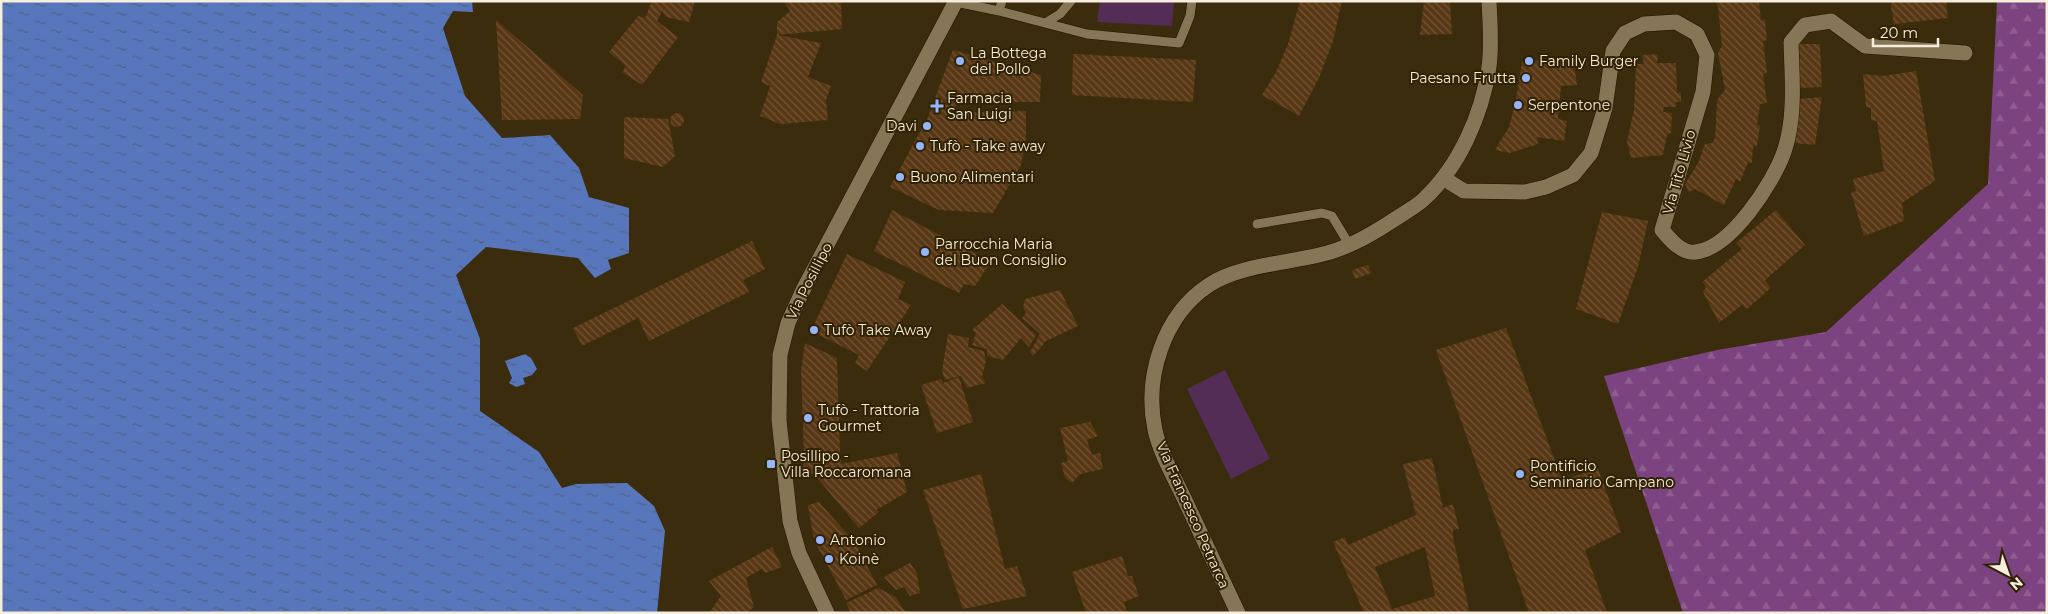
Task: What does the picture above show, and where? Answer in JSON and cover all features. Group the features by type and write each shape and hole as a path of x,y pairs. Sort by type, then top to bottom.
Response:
{"street":[{"name":"Via Posillipo","path":"827,613 799,553 790,521 779,420 780,354 788,323 803,290 956,1"},
{"name":"Via Francesco Petrarca","path":"1238,613 1172,473 1155,431 1151,399 1159,352 1174,323 1189,302 1210,284 1251,268 1320,255 1350,246 1374,233 1422,200 1443,178 1458,155 1481,104 1489,66 1491,33 1488,1"},
{"name":"Via Tito Livio","path":"1443,178 1464,191 1525,192 1546,187 1573,175 1591,153 1605,108 1613,51 1625,33 1644,24 1676,22 1697,34 1707,55 1703,92 1662,230 1676,246 1694,252 1718,244 1758,201 1784,152 1794,97 1790,42 1806,25 1832,21 1864,46 1965,53"}],"lane":[{"path":"956,1 1087,34 1179,43 1190,16 1192,1"},
{"path":"999,11 1002,1"},
{"path":"1045,24 1060,14 1071,1"},
{"path":"1256,224 1322,213 1332,216 1350,246"}],"green space":[{"path":"1997,1 2047,1 2047,613 1683,613 1604,376 1717,350 1826,332 1988,184"}],"shaded area":[{"path":"1100,1 1174,1 1172,26 1097,22"},
{"path":"1225,370 1270,459 1231,479 1187,389"}],"water":[{"path":"1,1 472,1 473,12 453,11 443,28 465,96 502,138 550,135 579,168 589,197 629,208 629,253 608,260 611,269 595,278 578,258 486,247 456,275 480,339 480,411 539,452 562,488 576,484 627,483 654,506 665,531 657,613 1,613"},
{"path":"525,354 531,358 537,369 532,375 523,378 525,384 516,387 509,383 512,378 505,361"}],"building":[{"path":"652,1 695,1 689,22 666,17 662,11 657,21 678,37 642,85 622,72 626,66 609,52 638,16 645,18"},
{"path":"784,1 841,1 842,29 777,35 777,22 790,11"},
{"path":"1300,1 1342,1 1333,41 1319,78 1299,116 1262,95 1276,72 1288,44"},
{"path":"1424,1 1450,1 1452,34 1420,35"},
{"path":"1715,1 1759,1 1761,21 1765,19 1767,40 1763,41 1767,73 1763,74 1767,103 1760,104 1757,125 1760,126 1757,146 1753,146 1752,163 1748,162 1740,182 1736,179 1724,205 1695,189 1689,192 1685,184 1698,163 1705,144 1712,143 1715,138 1717,100 1725,90 1718,53 1722,46 1718,7"},
{"path":"1890,1 1946,1 1948,18 1894,24"},
{"path":"496,20 583,95 580,119 502,120"},
{"path":"777,35 821,43 808,77 831,86 826,100 828,120 780,124 760,116 770,86 761,82"},
{"path":"1798,44 1820,44 1822,87 1800,88"},
{"path":"953,50 1041,75 1040,102 1000,102 959,95 954,113 1026,111 1026,139 1021,165 993,213 939,210 890,187 927,119"},
{"path":"1073,54 1196,60 1193,102 1072,95"},
{"path":"1658,54 1657,63 1676,63 1677,93 1681,92 1681,102 1676,102 1676,107 1664,107 1663,112 1672,113 1671,133 1667,135 1663,155 1631,158 1627,142 1634,110 1636,64 1644,64 1642,55"},
{"path":"1573,58 1577,85 1561,86 1558,119 1567,121 1564,141 1537,137 1538,144 1510,153 1495,150 1509,127 1516,100 1522,62"},
{"path":"1916,71 1935,181 1902,203 1904,221 1864,236 1851,193 1856,191 1853,179 1884,171 1877,121 1871,120 1871,108 1866,107 1863,74 1883,76"},
{"path":"1822,97 1815,145 1794,143 1799,99"},
{"path":"674,113 680,113 684,120 680,127 674,127 670,123 670,117"},
{"path":"624,117 668,119 675,156 663,167 624,158"},
{"name":"Parrocchia Maria del Buon Consiglio","path":"892,210 976,254 977,258 988,266 975,286 964,284 959,293 874,251"},
{"path":"1776,210 1805,245 1765,280 1771,288 1747,309 1742,305 1719,323 1703,292 1706,287 1702,282 1742,249 1736,243"},
{"path":"1602,212 1648,221 1638,267 1618,324 1576,309"},
{"path":"752,241 765,269 743,280 749,292 649,341 638,318 582,346 573,328"},
{"path":"847,254 905,282 898,299 911,305 867,371 855,363 859,355 811,331"},
{"path":"1368,265 1371,273 1355,279 1352,270"},
{"path":"1060,290 1078,326 1046,341 1033,356 1030,352 1040,334 1022,318 1026,313 1023,307 1025,299"},
{"path":"1002,304 1036,335 1029,347 1021,338 1003,360 987,356 987,349 972,345 976,333 972,330"},
{"name":"Pontificio Seminario Campano","path":"1506,328 1562,480 1598,469 1621,532 1585,550 1607,613 1529,613 1436,350"},
{"path":"948,334 969,338 968,347 984,351 986,360 982,377 986,383 967,388 961,376 945,380 942,371"},
{"path":"805,343 837,358 840,453 804,456 801,371"},
{"path":"959,377 973,422 937,433 921,385 941,379 943,383"},
{"path":"1090,422 1098,436 1087,440 1092,455 1100,453 1103,469 1080,474 1072,483 1065,478 1061,463 1068,461 1060,428"},
{"path":"897,453 907,492 876,510 879,512 859,528 814,474 804,473 803,460 841,457 841,464"},
{"path":"1432,458 1443,508 1453,504 1459,529 1453,530 1453,537 1469,610 1464,613 1364,613 1333,542 1345,537 1348,545 1416,515 1403,464","holes":["1425,547 1435,596 1392,609 1375,567"]},
{"path":"981,474 1005,569 1017,566 1027,596 963,609 923,490"},
{"path":"819,502 855,543 877,585 846,600 814,540 808,505"},
{"path":"772,547 782,567 765,573 762,569 746,578 754,607 746,613 709,613 721,596 709,581"},
{"path":"1122,556 1128,576 1132,576 1139,596 1124,602 1127,613 1086,613 1072,572"},
{"path":"910,563 917,573 920,593 910,596 904,587 896,590 884,577"},
{"path":"878,588 896,597 906,613 851,613 846,603"}],"place":[{"name":"La Bottega del Pollo","path":"960,61"},
{"name":"Family Burger","path":"1529,61"},
{"name":"Paesano Frutta","path":"1526,78"},
{"name":"Serpentone","path":"1518,105"},
{"name":"Farmacia San Luigi","path":"937,106"},
{"name":"Davi","path":"927,126"},
{"name":"Tufò - Take away","path":"920,146"},
{"name":"Buono Alimentari","path":"900,177"},
{"name":"Parrocchia Maria del Buon Consiglio","path":"925,252"},
{"name":"Tufò Take Away","path":"814,330"},
{"name":"Tufò - Trattoria Gourmet","path":"808,418"},
{"name":"Posillipo - Villa Roccaromana","path":"771,464"},
{"name":"Pontificio Seminario Campano","path":"1520,474"},
{"name":"Antonio","path":"820,540"},
{"name":"Koinè","path":"829,559"}]}
